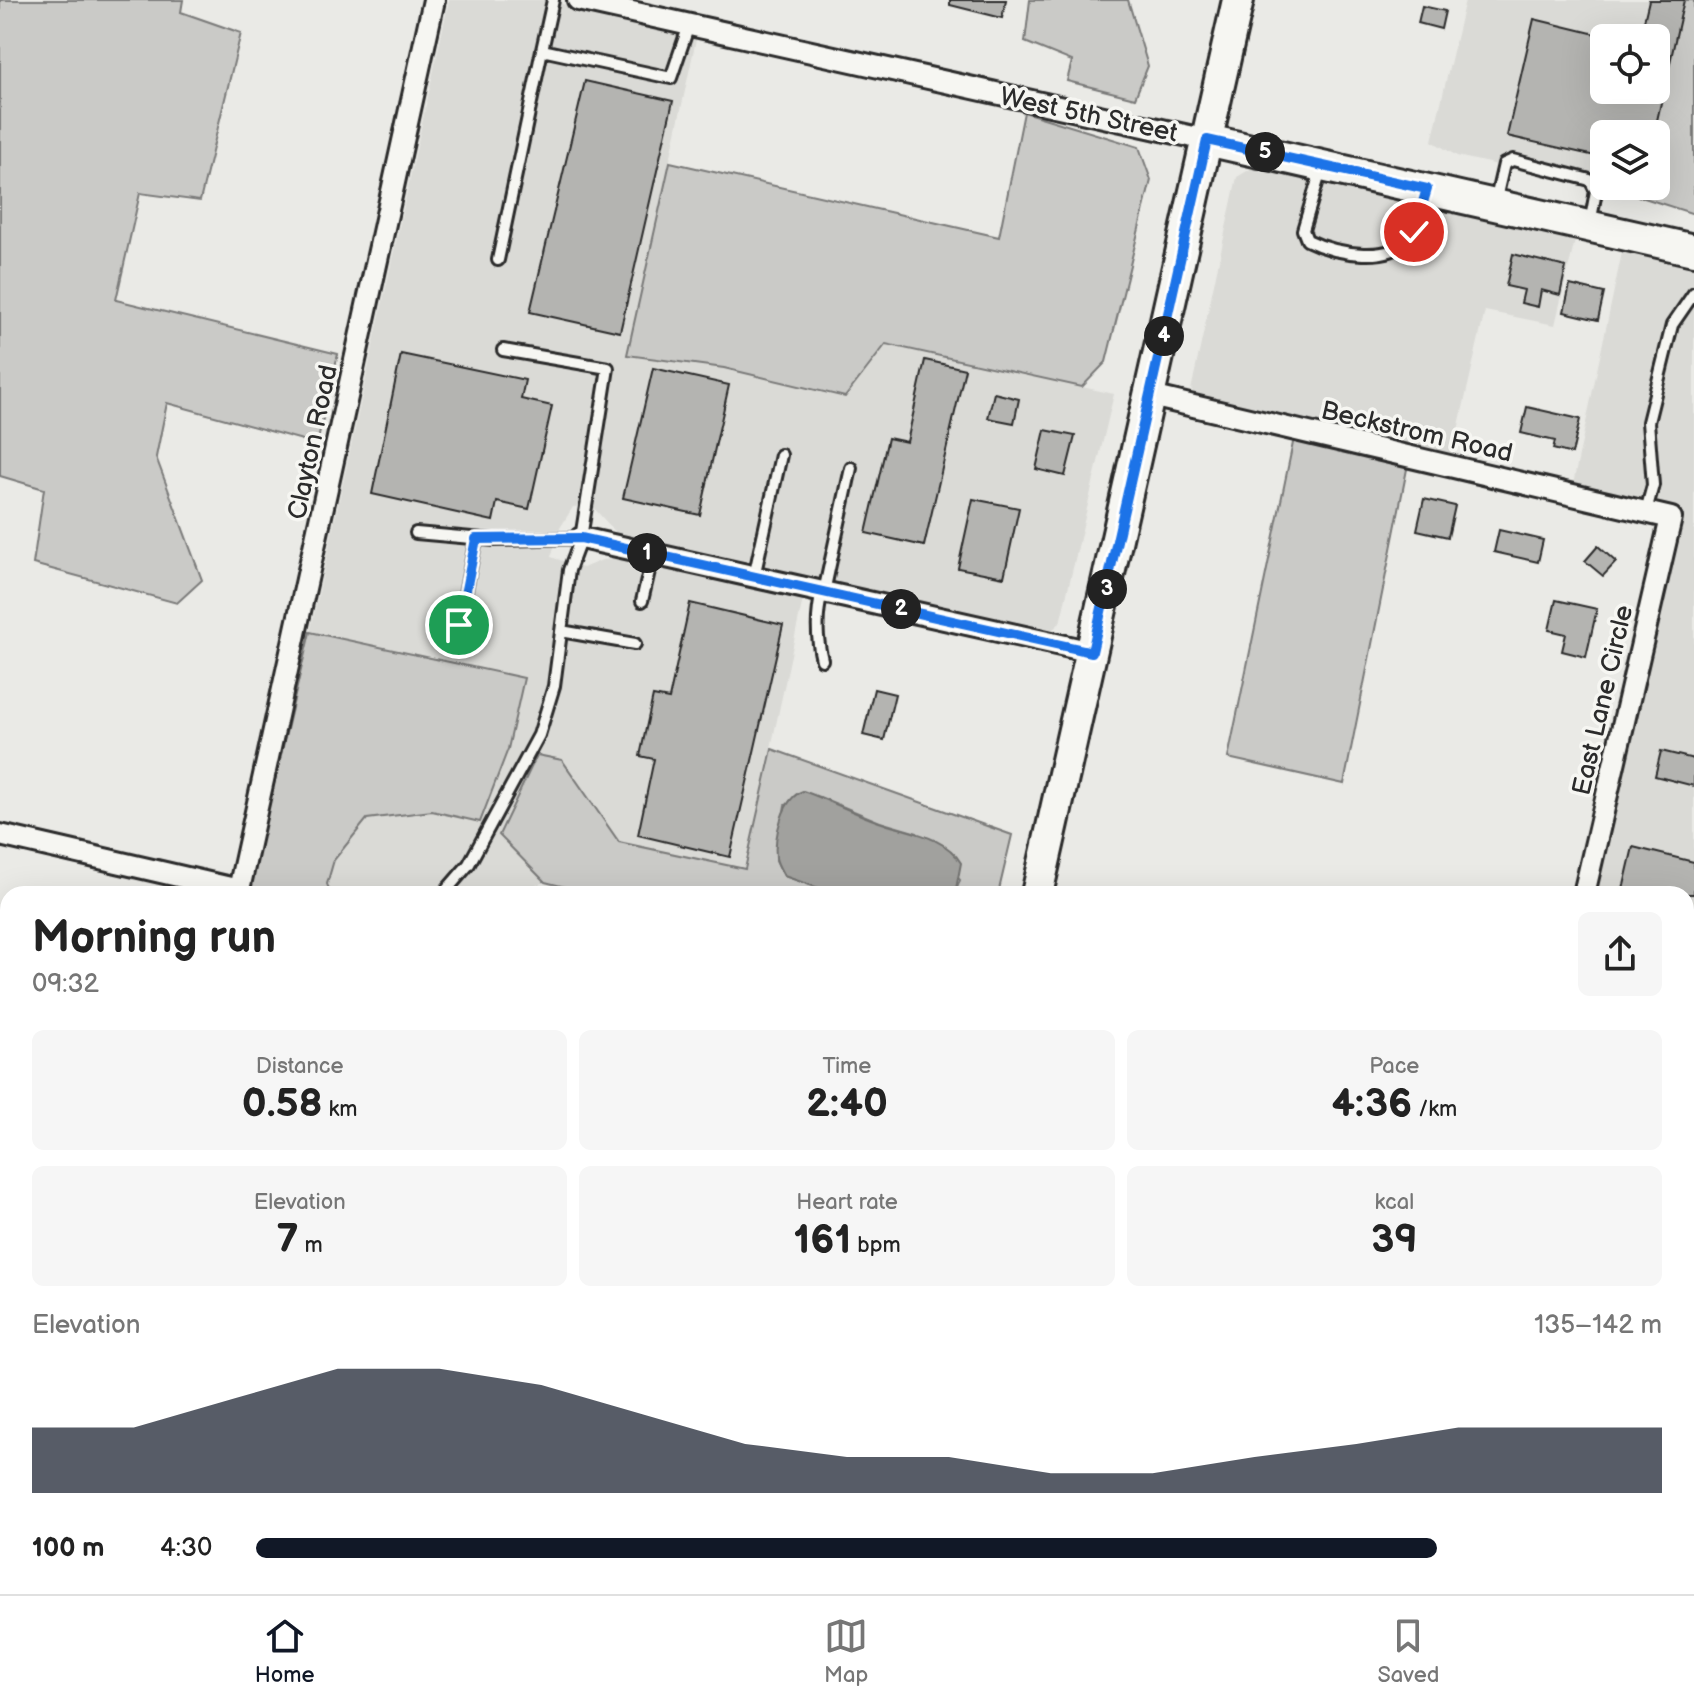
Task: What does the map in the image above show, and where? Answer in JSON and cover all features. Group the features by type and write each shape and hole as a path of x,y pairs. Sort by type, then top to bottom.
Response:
{"main road":[{"path":"1039,886 1238,0"},
{"name":"West 5th Street","path":"1207,140 1694,250"}],"street":[{"name":"Clayton Road","path":"240,886 434,0"},
{"name":"West 5th Street","path":"578,0 1207,140"},
{"name":"Beckstrom Road","path":"1151,396 1671,518"},
{"name":"East Lane Circle","path":"1586,886 1671,518"},
{"path":"581,538 1092,652"},
{"path":"0,835 214,886"}],"lane":[{"path":"498,260 553,0"},
{"path":"542,50 671,78 689,25"},
{"path":"1494,204 1504,164 1513,160 1590,180 1596,191 1589,226"},
{"path":"1322,165 1303,230 1307,240 1325,249 1386,255 1403,247 1414,232 1427,189"},
{"path":"1646,511 1653,485 1648,422 1672,325 1694,293"},
{"path":"450,886 469,864 539,735 554,686 569,570 581,538 608,368 503,350"},
{"path":"754,577 781,455"},
{"path":"822,660 816,615 851,468"},
{"path":"416,533 476,539 581,538"},
{"path":"459,625 476,539"},
{"path":"642,601 653,554"},
{"path":"561,631 635,644"}],"shaded area":[{"path":"0,0 183,0 181,12 241,33 200,201 140,193 116,300 338,354 317,444 167,403 156,457 202,580 177,603 33,564 44,489 0,476"},
{"path":"449,0 545,0 697,35 628,355 724,368 886,344 1114,394 1060,623 1053,629 1018,627 621,538 591,505 573,507 560,528 551,557 583,568 602,560 625,558 803,599 745,869 619,842 562,761 499,835 545,882 535,886 327,886 334,860 367,819 432,811 480,822 508,749 524,678 310,632"},
{"path":"1030,0 1128,0 1148,66 1135,98 1067,81 1072,61 1025,42"},
{"path":"1465,0 1675,0 1670,26 1590,24 1590,104 1655,104 1652,120 1590,120 1590,185 1457,156 1432,141"},
{"path":"1675,0 1694,0 1694,214 1650,200 1670,200 1670,120 1652,120 1655,104 1670,104 1670,26"},
{"path":"1024,112 1139,147 1151,180 1106,362 1082,387 886,344 845,397 724,368 627,355 670,162 999,237"},
{"path":"1254,167 1290,167 1577,232 1555,325 1485,311 1452,456 1206,402 1191,390 1237,177"},
{"path":"1624,243 1694,258 1694,886 1596,886 1678,507 1573,484"},
{"path":"1294,438 1408,464 1344,784 1228,758"},
{"path":"310,632 524,678 508,749 480,822 432,811 367,819 334,860 328,886 250,886"},
{"path":"772,749 1012,835 1000,886 958,886 960,880 917,833 880,822 820,797 785,805 776,860 784,876 813,886 561,886 545,882 499,835 537,755 562,760 619,842 745,869"},
{"path":"803,791 935,840 961,863 957,886 813,886 784,876 776,858 776,840 785,810"}],"building":[{"path":"950,0 1006,0 1002,18 950,5"},
{"path":"1649,0 1684,0 1670,63 1670,24 1643,24"},
{"path":"1422,6 1445,11 1441,29 1418,23"},
{"path":"1534,19 1590,33 1590,104 1661,104 1657,120 1590,120 1590,155 1507,136"},
{"path":"585,81 673,101 620,332 530,312"},
{"path":"1513,254 1566,267 1560,295 1541,290 1538,307 1521,303 1524,290 1506,286"},
{"path":"1570,285 1604,293 1598,320 1564,312"},
{"path":"401,354 525,380 521,399 552,406 529,509 497,502 493,521 372,494"},
{"path":"925,360 965,369 924,546 866,533 888,438 907,442"},
{"path":"653,368 729,385 700,515 623,498"},
{"path":"994,393 1019,399 1014,423 988,418"},
{"path":"1527,407 1580,419 1572,454 1553,449 1555,441 1521,433"},
{"path":"1045,430 1075,436 1065,476 1036,469"},
{"path":"973,499 1019,508 1004,577 958,568"},
{"path":"1424,499 1455,506 1448,537 1417,530"},
{"path":"1499,530 1543,540 1538,562 1494,552"},
{"path":"1598,546 1616,562 1603,576 1585,561"},
{"path":"1556,600 1597,609 1586,657 1562,651 1566,634 1549,630"},
{"path":"690,603 783,625 730,857 638,835 654,759 640,756 653,696 669,699"},
{"path":"874,689 895,694 884,740 863,735"},
{"path":"1661,751 1694,759 1694,786 1655,776"},
{"path":"1633,847 1694,862 1694,886 1624,886"}],"route":[{"path":"459,625 476,539 581,538 1092,652 1207,140 1427,189 1414,232"}]}
